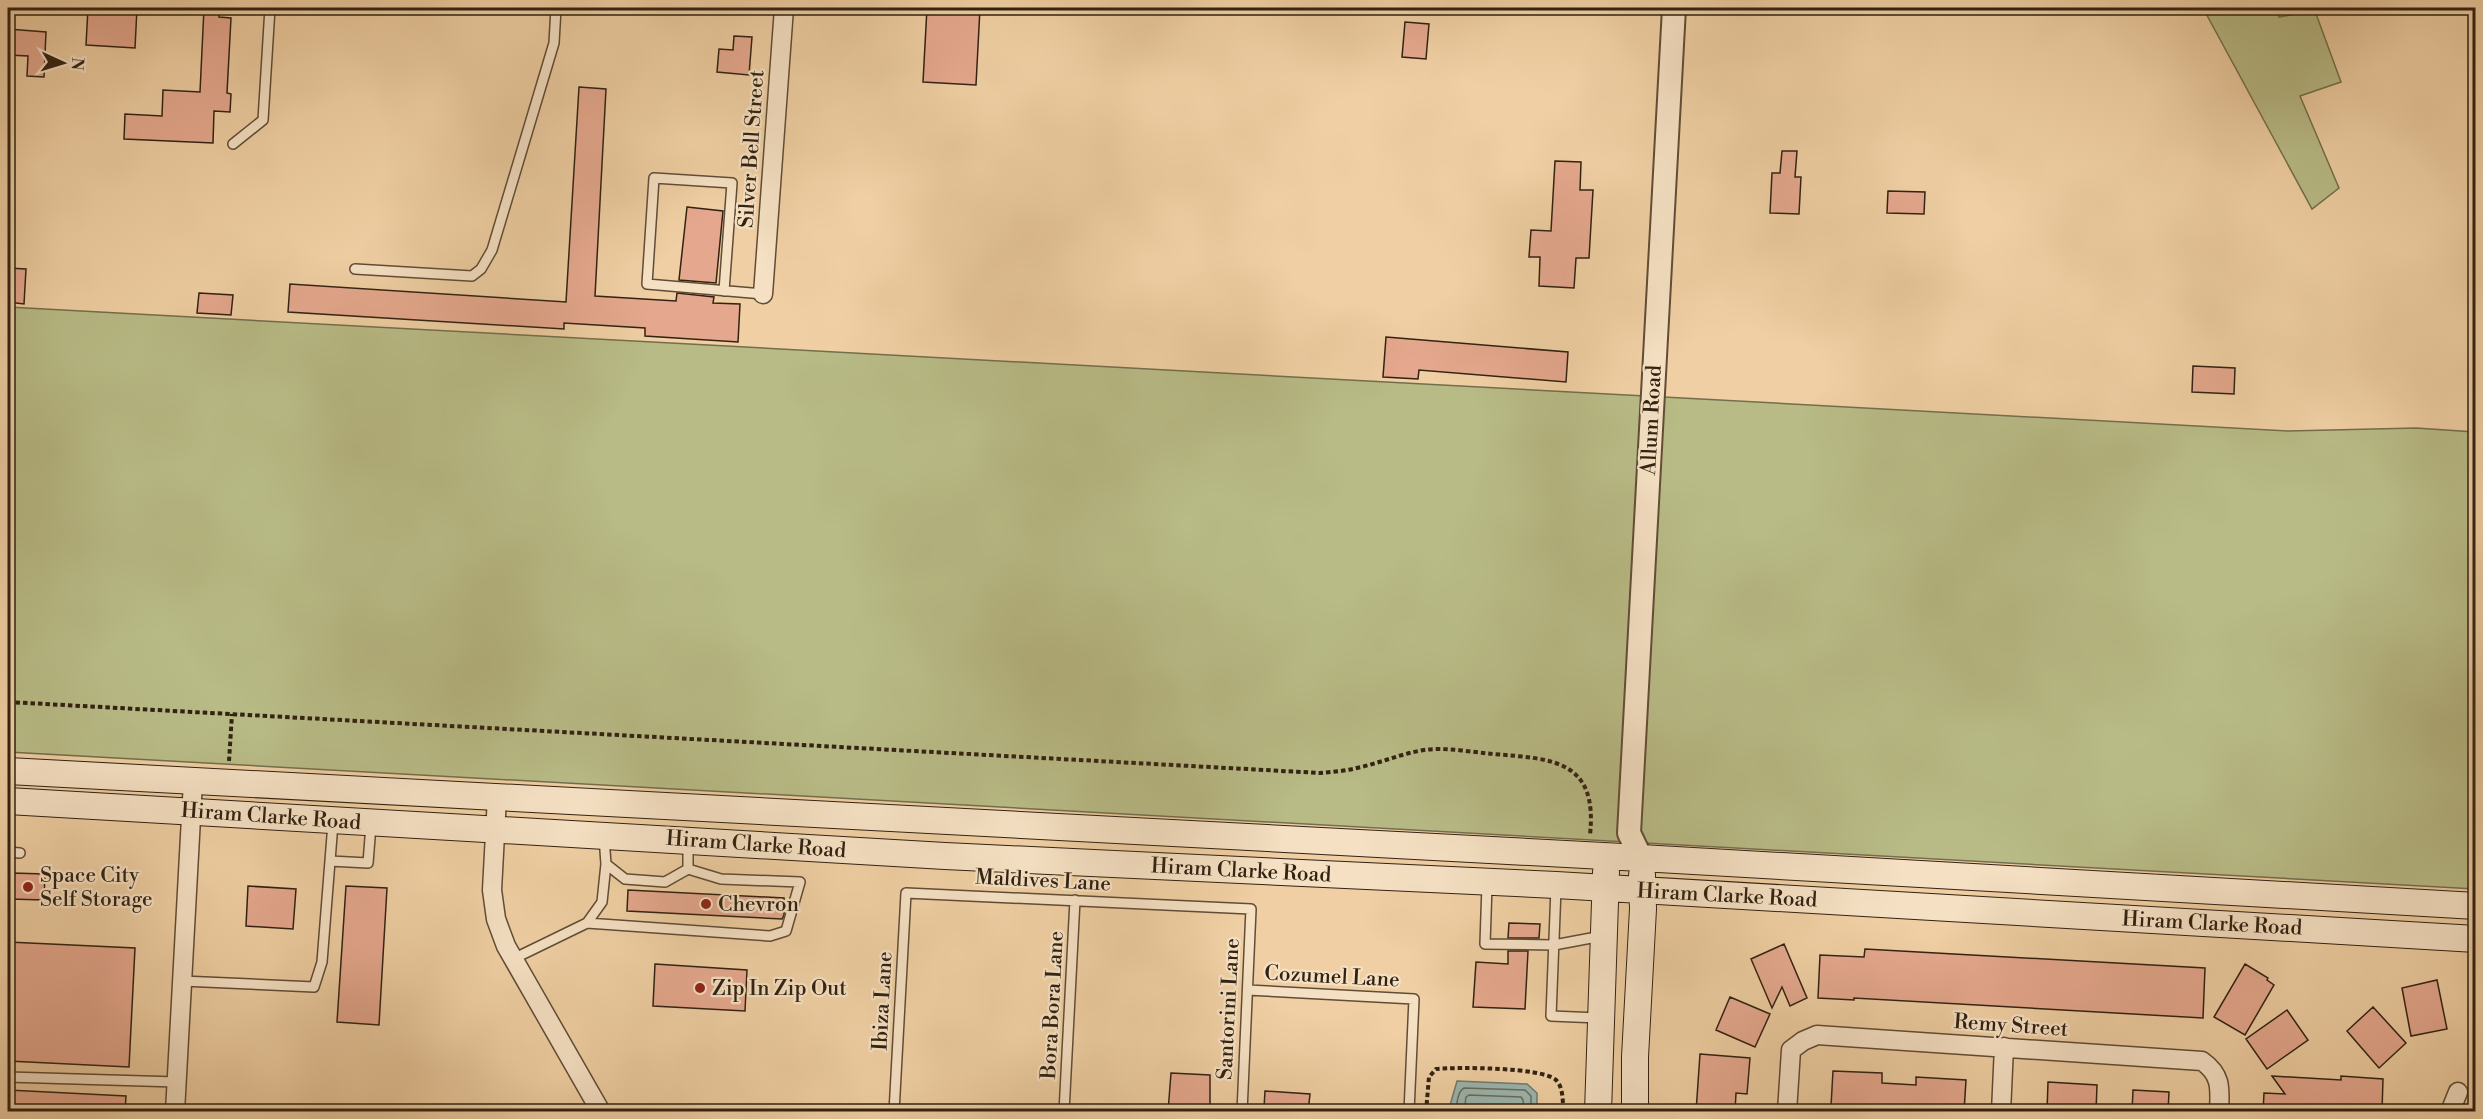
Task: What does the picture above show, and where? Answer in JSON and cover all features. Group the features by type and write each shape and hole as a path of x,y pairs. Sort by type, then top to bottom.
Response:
{"main road":[{"name":"Hiram Clarke Road","path":"8,771 1301,840 1598,849 1641,858 2475,906"},
{"name":"Hiram Clarke Road","path":"8,801 1059,861 1557,885 2475,939"},
{"path":"814,847 817,815"},
{"path":"1059,861 1061,827"},
{"path":"1300,873 1301,840"},
{"path":"1598,849 1606,888 1599,1018 1598,1112"},
{"path":"1635,1112 1635,1057 1643,890 1641,858"},
{"path":"2013,912 2015,879"},
{"path":"2280,927 2282,895"}],"street":[{"name":"Silver Bell Street","path":"763,294 784,8"},
{"name":"Allum Road","path":"1641,858 1629,833 1674,8"},
{"path":"175,1112 193,781"},
{"path":"497,797 492,890 496,919 513,959 601,1112"},
{"path":"1598,849 1629,833"},
{"name":"Remy Street","path":"1787,1112 1791,1050 1817,1035 2202,1061 2214,1070 2220,1088 2218,1112"},
{"path":"2001,1112 2004,1047"},
{"path":"2450,1112 2458,1092"}],"lane":[{"path":"233,144 263,120 270,8"},
{"path":"355,270 472,276 481,270 495,241 554,43 556,8"},
{"path":"724,291 732,183 654,178 647,284 724,291 763,294"},
{"path":"182,981 314,987 322,962 333,820"},
{"path":"330,861 368,863 371,822"},
{"path":"513,959 586,923 602,902 606,864 604,835"},
{"path":"688,839 688,869"},
{"path":"8,852 20,853"},
{"path":"586,923 770,936 786,931 800,882 721,879 688,869 665,882 625,879 606,864"},
{"path":"1487,882 1485,944 1554,945 1604,936"},
{"path":"1557,885 1551,1016 1599,1018"},
{"name":"Maldives Lane","path":"906,893 1251,909"},
{"name":"Ibiza Lane","path":"894,1112 906,893"},
{"name":"Bora Bora Lane","path":"1064,1112 1076,900"},
{"name":"Santorini Lane","path":"1242,1112 1251,909"},
{"name":"Cozumel Lane","path":"1248,990 1414,999 1409,1112"},
{"path":"8,1077 177,1082"}],"path":[{"path":"8,702 1320,773 1357,768 1394,755 1427,750 1547,759 1564,765 1583,782 1591,804 1598,849"},
{"path":"228,769 232,714"},
{"path":"1426,1112 1429,1077 1436,1069 1459,1067 1542,1074 1556,1079 1561,1088 1564,1112"}],"green space":[{"path":"2203,8 2279,8 2279,17 2315,11 2341,82 2300,96 2339,188 2312,209"},
{"path":"8,307 2288,431 2416,428 2475,432 2475,889 8,752"}],"water":[{"path":"1457,1081 1527,1084 1537,1093 1537,1111 1450,1111"}],"building":[{"path":"88,8 137,8 135,48 86,45"},
{"path":"204,8 219,8 219,17 231,18 227,93 231,94 230,112 214,111 213,143 124,139 125,114 162,116 163,90 200,92"},
{"path":"927,8 980,8 976,85 923,82"},
{"path":"1405,22 1429,24 1426,59 1402,57"},
{"path":"8,29 46,32 44,77 27,76 28,56 8,55"},
{"path":"734,36 752,37 749,75 717,72 719,49 733,50"},
{"path":"579,87 606,89 595,296 676,301 677,293 714,297 713,303 740,304 738,342 645,336 645,328 564,323 564,329 288,312 290,284 566,302"},
{"path":"1782,151 1797,151 1795,177 1801,177 1799,214 1770,213 1772,173 1780,173"},
{"path":"1555,161 1581,162 1580,190 1593,190 1589,258 1576,258 1574,288 1539,286 1540,257 1529,257 1531,230 1551,231"},
{"path":"1888,191 1925,192 1924,214 1887,213"},
{"path":"687,207 723,211 716,283 679,280"},
{"path":"8,268 26,269 24,304 8,302"},
{"path":"199,293 233,295 231,315 197,313"},
{"path":"1386,337 1568,352 1566,382 1419,370 1418,379 1383,377"},
{"path":"2193,366 2235,368 2234,394 2192,392"},
{"name":"Space City Self Storage","path":"11,873 45,874 44,900 10,899"},
{"path":"248,886 296,889 293,929 246,926"},
{"path":"346,886 387,888 379,1025 337,1022"},
{"name":"Chevron","path":"628,890 784,898 784,915 782,919 627,911"},
{"path":"1509,923 1540,924 1539,938 1508,938"},
{"path":"8,942 135,948 129,1067 8,1061"},
{"path":"1784,944 1807,998 1790,1006 1782,987 1772,1008 1751,959"},
{"path":"1865,949 2205,968 2203,1018 1854,998 1854,1000 1818,998 1820,955 1864,957"},
{"path":"1508,951 1528,951 1525,1009 1473,1007 1476,962 1508,964"},
{"name":"Zip In Zip Out","path":"655,964 747,970 745,1011 653,1006"},
{"path":"2245,964 2268,978 2267,980 2274,985 2245,1035 2214,1017"},
{"path":"2437,980 2447,1029 2411,1036 2402,988"},
{"path":"1730,997 1770,1014 1755,1047 1716,1030"},
{"path":"2373,1007 2406,1043 2379,1068 2347,1031"},
{"path":"2287,1010 2308,1040 2267,1069 2246,1039"},
{"path":"1700,1054 1750,1058 1747,1094 1736,1093 1735,1112 1696,1112"},
{"path":"1833,1071 1882,1073 1882,1083 1916,1085 1916,1077 1966,1080 1964,1112 1914,1112 1831,1106"},
{"path":"1171,1073 1210,1075 1210,1112 1168,1112"},
{"path":"2272,1076 2341,1080 2341,1076 2383,1079 2382,1112 2263,1112 2264,1093 2285,1094"},
{"path":"2048,1082 2097,1085 2096,1112 2047,1112"},
{"path":"8,1090 126,1096 125,1112 8,1112"},
{"path":"2133,1090 2169,1092 2168,1112 2132,1112"},
{"path":"1265,1091 1310,1094 1308,1112 1268,1112 1267,1108 1264,1108"}],"place":[{"name":"Space City Self Storage","path":"28,887"},
{"name":"Chevron","path":"706,904"},
{"name":"Zip In Zip Out","path":"700,988"}]}
